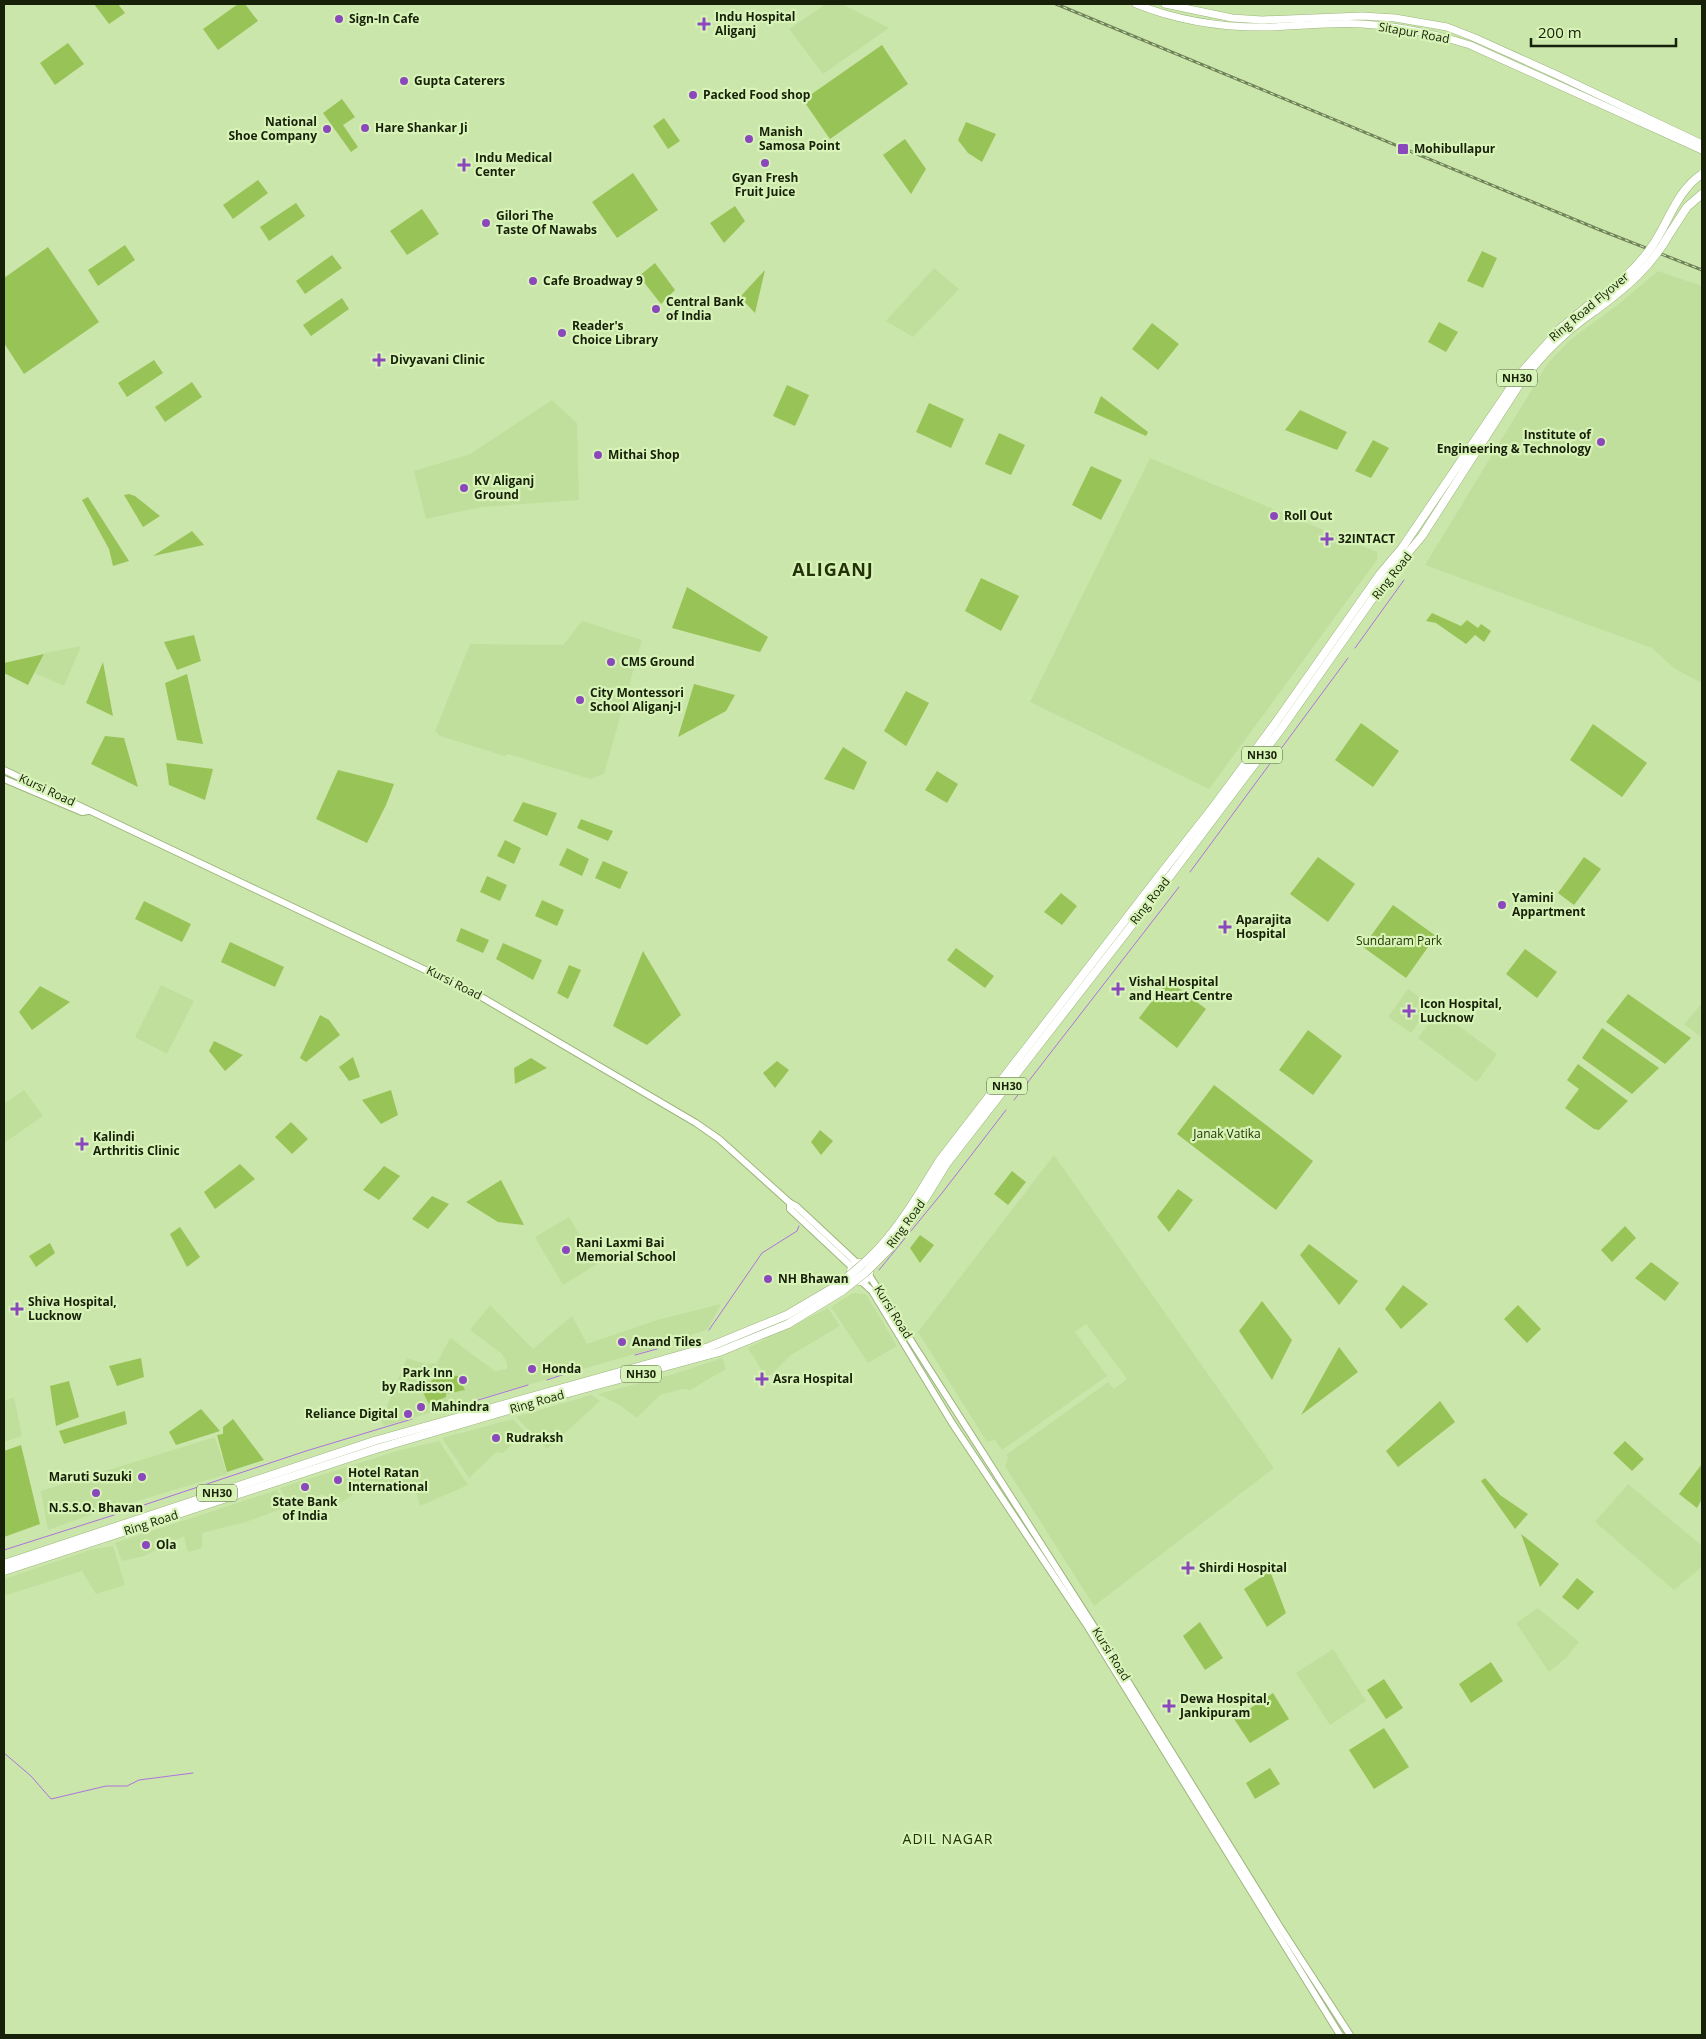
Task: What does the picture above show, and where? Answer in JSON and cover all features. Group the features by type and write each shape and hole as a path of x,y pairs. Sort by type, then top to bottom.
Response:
{"highway":[{"name":"Ring Road Flyover","path":"1487,436 1532,367 1564,334 1633,270 1666,225 1686,188 1702,174"},
{"name":"Ring Road Flyover","path":"1459,465 1525,367 1562,328 1644,270 1657,255 1687,207 1702,194"},
{"name":"Ring Road","path":"4,1571 376,1449 432,1425 719,1352 788,1324 842,1292 866,1272 895,1242 915,1215 947,1164 1281,729 1387,578 1422,536 1487,436"},
{"name":"Ring Road","path":"4,1564 138,1515 374,1441 709,1347 787,1315 838,1285 876,1252 891,1235 908,1212 940,1160 1214,806 1380,574 1402,548 1459,465"},
{"path":"1340,617 1347,622"},
{"path":"863,1263 867,1266 869,1274 861,1281 852,1277 855,1265 863,1263"}],"main road":[{"name":"Sitapur Road","path":"1136,4 1178,17 1214,25 1262,27 1361,24 1400,28 1448,38 1470,45 1702,150"},
{"name":"Sitapur Road","path":"1165,4 1232,18 1262,20 1362,16 1395,18 1447,27 1557,75 1702,145"},
{"name":"Kursi Road","path":"4,770 478,995 696,1123 719,1139 790,1203 790,1209 855,1265"},
{"name":"Kursi Road","path":"4,779 82,812 88,811"},
{"name":"Kursi Road","path":"869,1274 1094,1625 1280,1928 1350,2035"},
{"name":"Kursi Road","path":"861,1281 872,1291 982,1468 1086,1624 1340,2035"},
{"path":"927,1382 934,1377"},
{"path":"982,1468 989,1463"}],"shaded area":[{"path":"826,4 842,4 889,28 823,74 789,29"},
{"path":"934,268 959,289 913,337 886,321"},
{"name":"Institute of Engineering & Technology","path":"1658,271 1702,286 1702,683 1675,669 1652,648 1425,565 1548,363 1570,340 1620,303"},
{"path":"552,400 577,423 579,500 482,507 426,519 414,471 470,454"},
{"path":"1150,458 1377,552 1377,560 1209,789 1030,702"},
{"path":"582,621 642,640 604,774 590,779 440,736 435,731 470,644 563,645"},
{"path":"81,646 64,686 35,673 45,653"},
{"path":"161,985 194,1001 167,1054 135,1037"},
{"name":"Icon Hospital, Lucknow","path":"1408,989 1431,1005 1411,1033 1388,1017"},
{"path":"1702,1003 1702,1038 1684,1024"},
{"path":"1438,1011 1497,1054 1477,1082 1418,1038"},
{"path":"24,1090 43,1116 4,1143 4,1104"},
{"path":"1054,1155 1274,1468 1094,1606 1005,1466 1008,1457 1006,1455 1108,1382 1114,1389 1127,1379 1086,1324 1075,1332 1107,1376 1002,1450 995,1440 987,1442 918,1332"},
{"name":"Rani Laxmi Bai Memorial School","path":"569,1217 597,1264 563,1285 535,1237"},
{"path":"853,1293 866,1294 897,1346 868,1363 831,1307"},
{"path":"721,1304 708,1329 656,1348 384,1426 381,1420 407,1358 426,1364 437,1363 450,1338 495,1371 507,1369 507,1363 502,1354 470,1330 490,1305 533,1349 572,1316 587,1344 657,1320"},
{"path":"828,1308 840,1326 791,1355 767,1379 748,1348"},
{"path":"722,1358 726,1369 690,1390 682,1389 660,1395 637,1418 621,1406 598,1394 674,1374"},
{"path":"591,1395 600,1401 547,1449 516,1417"},
{"path":"14,1397 22,1436 4,1442 4,1401"},
{"path":"513,1419 525,1432 503,1453 496,1452 469,1478 442,1438"},
{"path":"215,1437 227,1474 84,1517 48,1530 41,1491"},
{"path":"439,1441 468,1485 420,1506 415,1489 361,1479 352,1496 341,1502 321,1494 295,1514 280,1488 397,1451"},
{"path":"1628,1484 1702,1546 1702,1567 1674,1590 1595,1522"},
{"path":"277,1490 287,1507 246,1522 202,1533 202,1548 188,1552 184,1536 144,1556 122,1561 115,1543"},
{"path":"113,1546 125,1585 96,1594 82,1571 4,1596 4,1579 93,1549"},
{"path":"1538,1608 1579,1642 1567,1657 1549,1672 1516,1623"},
{"path":"1333,1649 1366,1701 1330,1725 1296,1673"}],"green space":[{"path":"94,4 118,4 125,13 109,24"},
{"path":"238,4 245,4 258,21 218,50 203,29"},
{"path":"68,43 84,64 55,85 40,63"},
{"path":"882,45 908,84 830,139 803,100"},
{"path":"342,99 355,117 343,125 358,147 351,152 323,113"},
{"path":"664,118 680,141 668,149 653,126"},
{"path":"966,122 996,134 982,162 968,153 958,140"},
{"path":"905,139 926,169 911,194 883,155"},
{"path":"633,173 658,210 617,238 592,202"},
{"path":"258,180 268,193 233,219 223,205"},
{"path":"296,203 305,216 269,241 260,227"},
{"path":"735,206 745,221 724,243 710,223"},
{"path":"422,209 439,234 407,255 390,231"},
{"path":"125,245 135,260 98,286 88,270"},
{"path":"48,247 99,322 24,374 4,343 4,278"},
{"path":"1482,251 1497,258 1483,288 1467,281"},
{"path":"332,255 342,268 305,294 296,281"},
{"path":"655,263 675,290 661,304 639,276"},
{"path":"765,270 755,313 740,297"},
{"path":"342,298 349,309 311,336 303,325"},
{"path":"1439,322 1458,332 1446,352 1428,342"},
{"path":"1152,323 1179,344 1158,370 1132,349"},
{"path":"154,360 163,373 127,397 118,383"},
{"path":"192,382 202,397 165,422 155,407"},
{"path":"787,385 809,395 795,426 773,416"},
{"path":"1101,396 1148,432 1146,436 1094,413"},
{"path":"929,403 964,419 951,448 916,432"},
{"path":"1300,410 1347,432 1337,450 1285,430"},
{"path":"999,433 1025,445 1011,475 985,464"},
{"path":"1373,440 1389,448 1371,478 1355,471"},
{"path":"1091,466 1122,480 1101,520 1072,505"},
{"path":"124,495 135,496 160,516 143,527"},
{"path":"88,497 129,561 113,566 109,549 82,500"},
{"path":"192,531 204,545 153,556"},
{"path":"981,578 1019,596 1001,631 965,611"},
{"path":"687,587 768,637 760,652 672,628"},
{"path":"1432,613 1461,626 1467,620 1478,628 1481,624 1491,631 1484,642 1475,635 1466,644 1436,623 1426,621"},
{"path":"194,635 201,661 177,670 164,642"},
{"path":"44,654 28,685 4,673 4,663"},
{"path":"103,662 113,716 86,703"},
{"path":"187,674 203,744 177,740 165,683"},
{"path":"694,684 735,695 726,711 678,737"},
{"path":"906,691 929,703 906,746 884,731"},
{"path":"1361,723 1399,751 1373,787 1335,760"},
{"path":"1593,724 1647,763 1622,797 1570,760"},
{"path":"105,736 124,738 138,787 91,764"},
{"path":"843,747 867,762 854,790 824,779"},
{"path":"166,763 213,769 205,800 169,785"},
{"path":"338,770 394,784 367,843 316,819"},
{"path":"937,771 958,784 947,803 925,790"},
{"path":"523,802 557,813 547,836 513,821"},
{"path":"581,819 613,831 608,841 577,828"},
{"path":"505,840 521,848 514,864 497,856"},
{"path":"567,848 589,859 582,876 559,865"},
{"path":"1318,857 1355,884 1328,922 1290,894"},
{"path":"1584,857 1601,869 1574,905 1558,893"},
{"path":"603,861 628,872 620,889 595,878"},
{"path":"487,876 507,885 500,901 480,892"},
{"path":"1061,893 1077,906 1062,925 1044,912"},
{"path":"542,900 564,910 557,926 535,916"},
{"path":"144,901 191,924 182,942 135,919"},
{"name":"Sundaram Park","path":"1393,905 1436,936 1406,978 1363,947"},
{"path":"461,928 489,940 483,953 456,941"},
{"path":"230,942 284,967 275,987 221,962"},
{"path":"503,943 542,960 533,980 496,959"},
{"path":"956,948 994,976 985,988 947,960"},
{"path":"1525,949 1557,972 1537,998 1506,974"},
{"path":"643,951 681,1015 647,1045 613,1026"},
{"path":"569,965 581,970 568,999 557,993"},
{"path":"1168,980 1206,1009 1177,1048 1139,1018"},
{"path":"40,986 70,1002 32,1030 19,1012"},
{"path":"1628,994 1691,1038 1665,1064 1606,1022"},
{"path":"320,1015 329,1020 340,1035 306,1062 300,1058"},
{"path":"1602,1028 1659,1068 1632,1094 1582,1058"},
{"path":"1308,1030 1342,1056 1313,1095 1279,1070"},
{"path":"214,1041 243,1055 225,1071 209,1051"},
{"path":"353,1057 360,1077 349,1081 339,1067"},
{"path":"531,1058 547,1068 515,1084 514,1068"},
{"path":"777,1061 789,1070 775,1088 763,1073"},
{"path":"1578,1064 1628,1101 1599,1130 1594,1129 1565,1108 1579,1089 1567,1080"},
{"name":"Janak Vatika","path":"1214,1085 1313,1161 1276,1210 1177,1134"},
{"path":"391,1090 398,1115 381,1124 362,1100"},
{"path":"291,1122 308,1139 292,1154 275,1137"},
{"path":"820,1130 833,1141 821,1155 811,1142"},
{"path":"240,1164 255,1179 215,1209 204,1192"},
{"path":"384,1166 400,1176 379,1200 363,1190"},
{"path":"1012,1171 1026,1182 1008,1205 994,1194"},
{"path":"501,1180 524,1225 498,1222 466,1202"},
{"path":"1178,1189 1193,1200 1169,1232 1157,1217"},
{"path":"432,1196 449,1204 428,1229 412,1219"},
{"path":"1625,1226 1636,1238 1612,1262 1601,1250"},
{"path":"180,1227 200,1257 187,1267 170,1234"},
{"path":"920,1235 934,1245 920,1263 910,1248"},
{"path":"50,1243 55,1253 36,1267 29,1256"},
{"path":"1309,1244 1358,1281 1339,1305 1300,1255"},
{"path":"1651,1262 1679,1283 1665,1301 1635,1278"},
{"path":"1403,1285 1428,1304 1401,1329 1385,1309"},
{"path":"1262,1301 1292,1340 1272,1380 1239,1331"},
{"path":"1518,1305 1541,1329 1527,1343 1504,1319"},
{"path":"1339,1347 1358,1372 1301,1415"},
{"path":"141,1358 144,1377 117,1386 109,1366"},
{"path":"435,1374 458,1376 465,1390 446,1394 446,1397 429,1404 420,1387 423,1383 432,1381"},
{"path":"69,1381 79,1417 56,1426 50,1386"},
{"path":"1440,1401 1455,1422 1398,1467 1386,1451"},
{"path":"201,1409 220,1431 176,1445 169,1432"},
{"path":"125,1411 127,1424 64,1444 59,1431"},
{"path":"233,1419 264,1460 227,1472 217,1435 223,1434 223,1427"},
{"path":"1625,1441 1644,1459 1632,1471 1613,1453"},
{"path":"21,1445 40,1524 4,1537 4,1451"},
{"path":"1702,1464 1702,1499 1697,1508 1679,1494"},
{"path":"1485,1478 1500,1495 1528,1514 1515,1529 1481,1481"},
{"path":"1521,1534 1559,1564 1540,1587"},
{"path":"1270,1571 1286,1613 1267,1627 1244,1589"},
{"path":"1577,1578 1594,1592 1578,1610 1562,1597"},
{"path":"1200,1622 1223,1658 1205,1670 1183,1636"},
{"path":"1491,1662 1503,1681 1471,1703 1459,1684"},
{"path":"1384,1679 1403,1708 1386,1719 1367,1690"},
{"path":"1273,1693 1289,1719 1250,1743 1234,1719"},
{"path":"1384,1728 1409,1767 1374,1789 1349,1750"},
{"path":"1270,1768 1280,1784 1255,1799 1246,1783"}],"waterway":[{"path":"1355,648 1404,580"},
{"path":"1190,872 1348,658"},
{"path":"1014,1100 1179,887"},
{"path":"879,1270 1006,1110"},
{"path":"709,1330 762,1253 797,1231 799,1226"},
{"path":"635,1355 657,1349"},
{"path":"547,1380 571,1372"},
{"path":"475,1401 528,1385"},
{"path":"138,1507 306,1451 412,1419"},
{"path":"4,1550 114,1515"},
{"path":"4,1753 31,1776 51,1799 106,1786 127,1786 139,1780 193,1773"}],"railway":[{"path":"1056,4 1600,230 1702,270"}],"place":[{"name":"Sign-In Cafe","path":"339,19"},
{"name":"Indu Hospital Aliganj","path":"704,24"},
{"name":"Gupta Caterers","path":"404,81"},
{"name":"Packed Food shop","path":"693,95"},
{"name":"Hare Shankar Ji","path":"365,128"},
{"name":"National Shoe Company","path":"327,129"},
{"name":"Manish Samosa Point","path":"749,139"},
{"name":"Mohibullapur","path":"1403,149"},
{"name":"Gyan Fresh Fruit Juice","path":"765,163"},
{"name":"Indu Medical Center","path":"464,165"},
{"name":"Gilori The Taste Of Nawabs","path":"486,223"},
{"name":"Cafe Broadway 9","path":"533,281"},
{"name":"Central Bank of India","path":"656,309"},
{"name":"Reader's Choice Library","path":"562,333"},
{"name":"Divyavani Clinic","path":"379,360"},
{"name":"Institute of Engineering & Technology","path":"1601,442"},
{"name":"Mithai Shop","path":"598,455"},
{"name":"KV Aliganj Ground","path":"464,488"},
{"name":"Roll Out","path":"1274,516"},
{"name":"32INTACT","path":"1327,539"},
{"name":"CMS Ground","path":"611,662"},
{"name":"City Montessori School Aliganj-I","path":"580,700"},
{"name":"Yamini Appartment","path":"1502,905"},
{"name":"Aparajita Hospital","path":"1225,927"},
{"name":"Vishal Hospital and Heart Centre","path":"1118,989"},
{"name":"Icon Hospital, Lucknow","path":"1409,1011"},
{"name":"Kalindi Arthritis Clinic","path":"82,1144"},
{"name":"Rani Laxmi Bai Memorial School","path":"566,1250"},
{"name":"NH Bhawan","path":"768,1279"},
{"name":"Shiva Hospital, Lucknow","path":"17,1309"},
{"name":"Anand Tiles","path":"622,1342"},
{"name":"Honda","path":"532,1369"},
{"name":"Asra Hospital","path":"762,1379"},
{"name":"Park Inn by Radisson","path":"463,1380"},
{"name":"Mahindra","path":"421,1407"},
{"name":"Reliance Digital","path":"408,1414"},
{"name":"Rudraksh","path":"496,1438"},
{"name":"Maruti Suzuki","path":"142,1477"},
{"name":"Hotel Ratan International","path":"338,1480"},
{"name":"State Bank of India","path":"305,1487"},
{"name":"N.S.S.O. Bhavan","path":"96,1493"},
{"name":"Ola","path":"146,1545"},
{"name":"Shirdi Hospital","path":"1188,1568"},
{"name":"Dewa Hospital, Jankipuram","path":"1169,1706"}],"district":[{"name":"ALIGANJ","path":"833,570"},
{"name":"ADIL NAGAR","path":"948,1839"}]}
